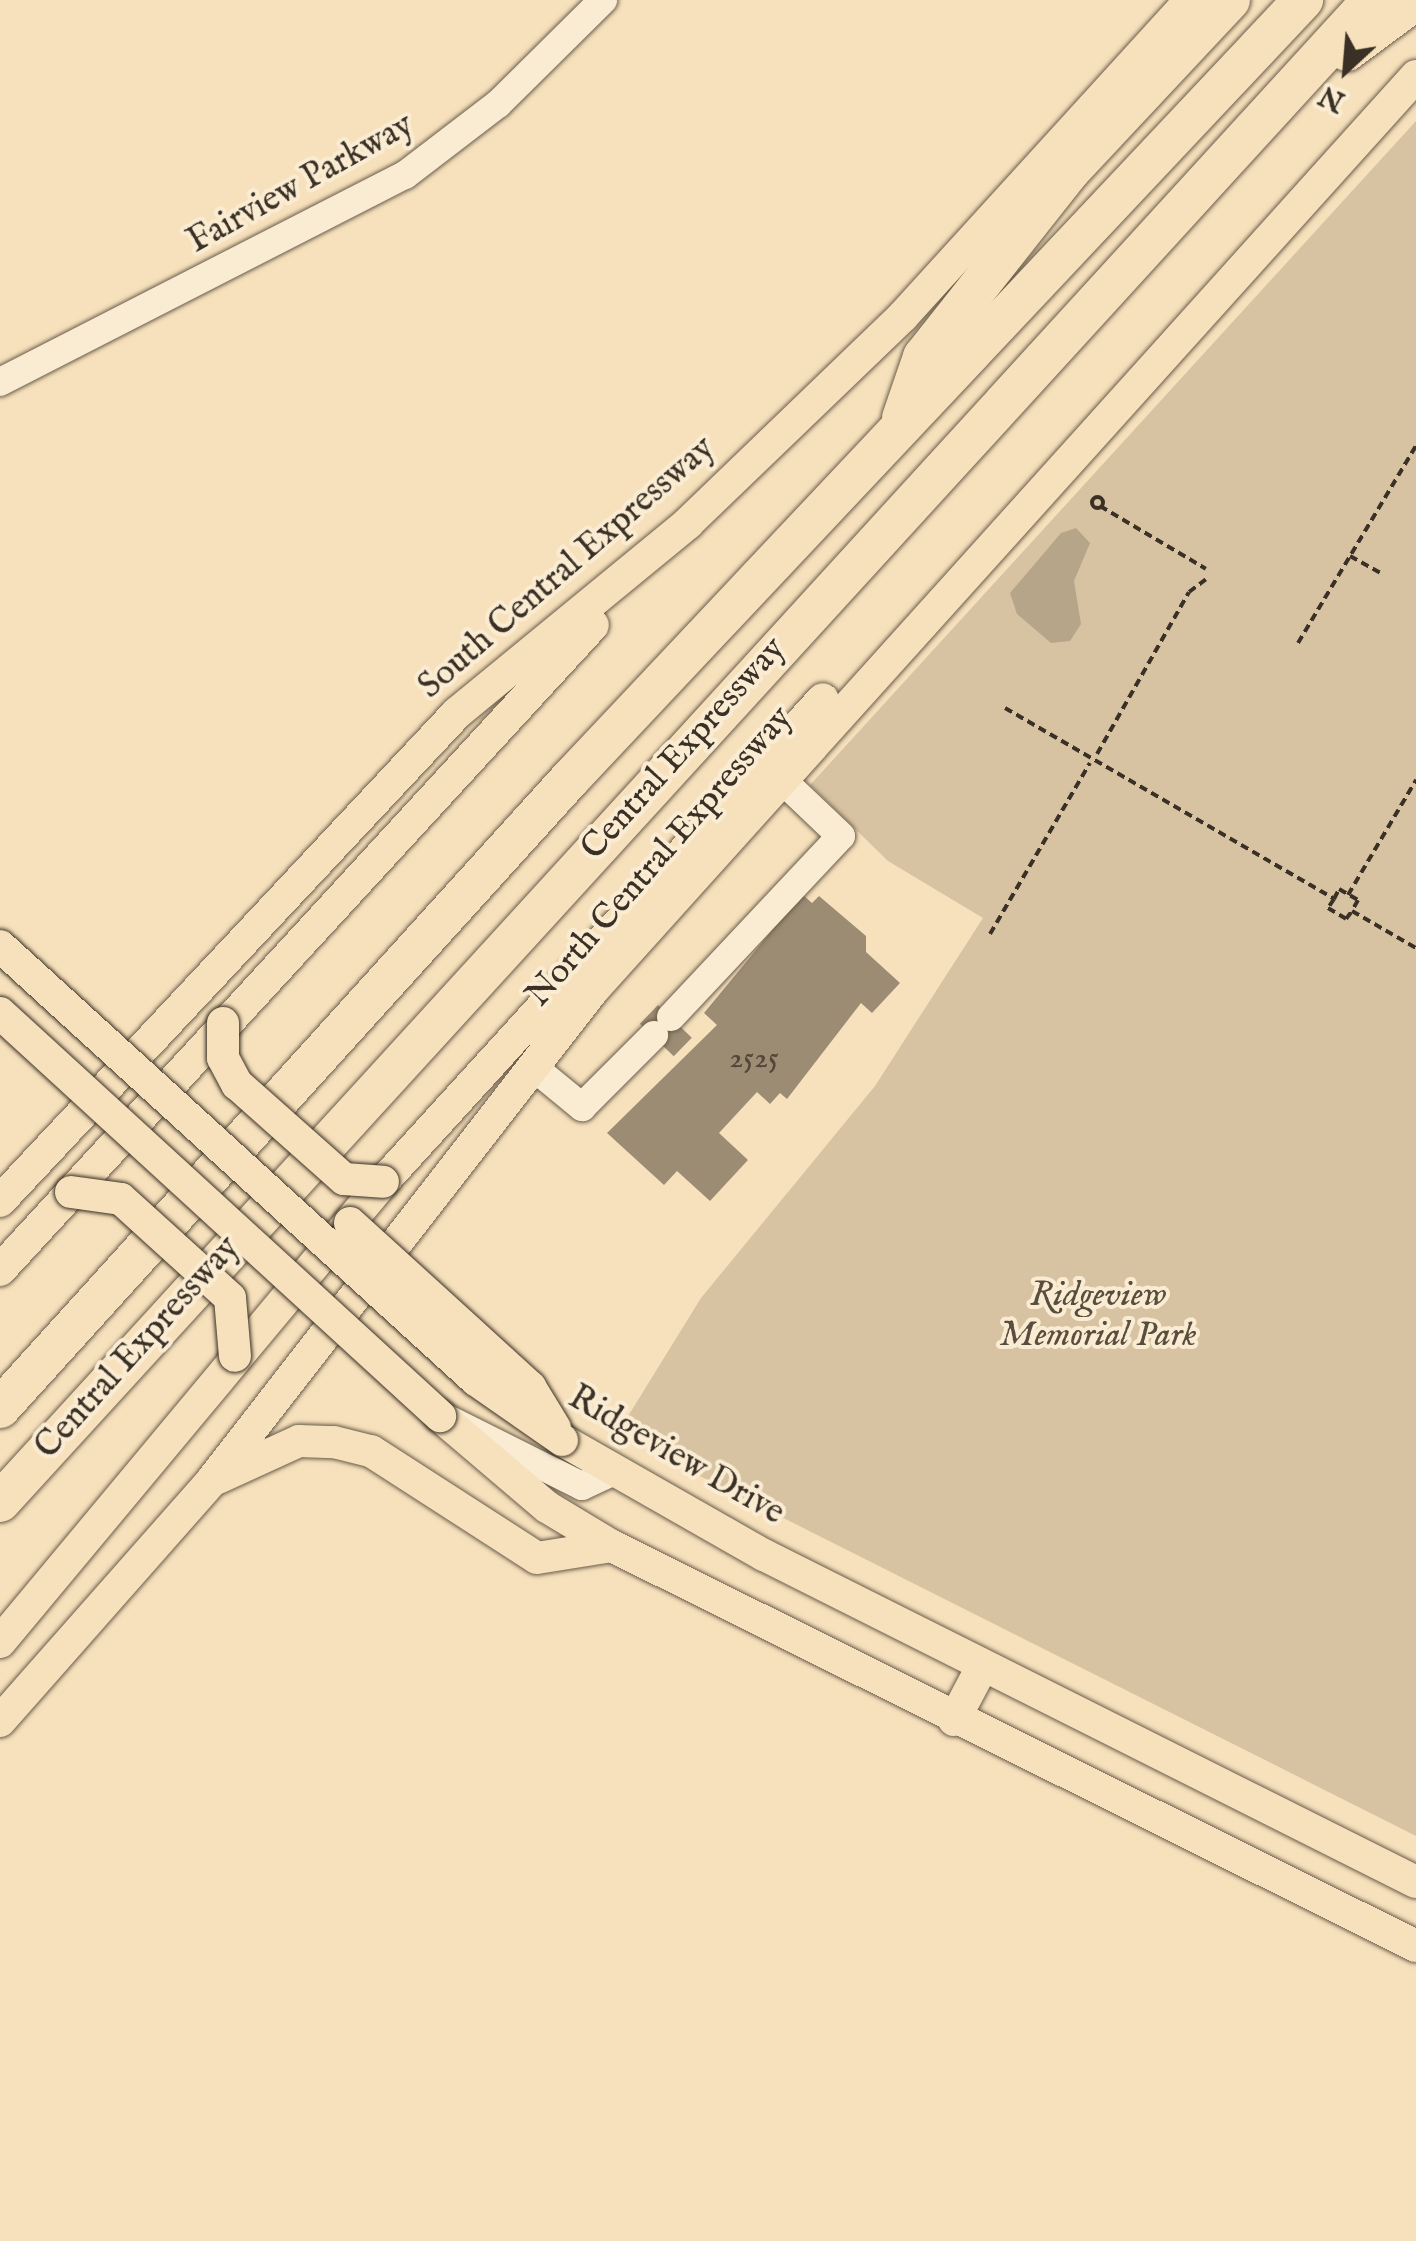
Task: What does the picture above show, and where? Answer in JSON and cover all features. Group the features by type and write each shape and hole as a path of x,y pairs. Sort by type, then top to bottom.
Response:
{"highway":[{"path":"898,432 923,357 1070,172 1230,0"},
{"name":"Central Expressway","path":"0,1408 898,432 1303,0"},
{"name":"Central Expressway","path":"0,1502 1372,0"},
{"path":"1286,94 1416,0"}],"main road":[{"name":"South Central Expressway","path":"0,1201 457,713 688,523 903,316 1191,0"},
{"name":"North Central Expressway","path":"0,1721 213,1479 532,1066 780,778 1416,76"},
{"path":"0,1642 235,1356 574,966 938,578 1014,517"},
{"path":"0,1270 424,802 688,523"},
{"name":"Ridgeview Drive","path":"0,946 161,1090 340,1234 476,1380 562,1440 612,1472 982,1667 1416,1882"},
{"path":"0,1013 440,1416 547,1507 612,1546 954,1720 1416,1946"},
{"path":"223,1023 222,1058 237,1084 344,1179 383,1182"},
{"path":"71,1192 121,1199 230,1298 235,1356"},
{"path":"213,1479 299,1442 334,1442 397,1466 537,1558 612,1546"},
{"path":"954,1720 982,1667"}],"street":[{"name":"Fairview Parkway","path":"0,382 392,183 498,104 602,0"},
{"path":"532,1066 582,1106 840,836 780,778"},
{"path":"440,1416 582,1486 612,1472"}],"path":[{"path":"1298,643 1416,446"},
{"path":"1100,506 1206,568"},
{"path":"1350,556 1382,574"},
{"path":"1098,761 1097,754 1189,592 1206,578"},
{"path":"1004,708 1088,755 1097,754"},
{"path":"990,934 1090,763 1088,755"},
{"path":"1090,763 1098,761 1334,899"},
{"path":"1348,895 1416,780"},
{"path":"1339,889 1358,900 1346,920 1328,908 1334,899 1339,889"},
{"path":"1352,911 1416,948"}],"green space":[{"name":"Ridgeview Memorial Park","path":"1416,121 1416,1836 674,1463 625,1421 701,1298 875,1086 983,918 888,861 810,785"}],"shaded area":[{"path":"1076,528 1090,543 1074,581 1081,624 1070,641 1051,643 1017,614 1010,593 1061,533"}],"building":[{"path":"802,894 812,903 819,896 866,936 866,952 900,983 872,1013 861,1003 787,1099 780,1093 770,1104 757,1092 719,1133 748,1160 710,1201 677,1171 664,1185 607,1133 717,1025 704,1013"},
{"path":"658,1005 692,1038 674,1056 640,1024"}]}
